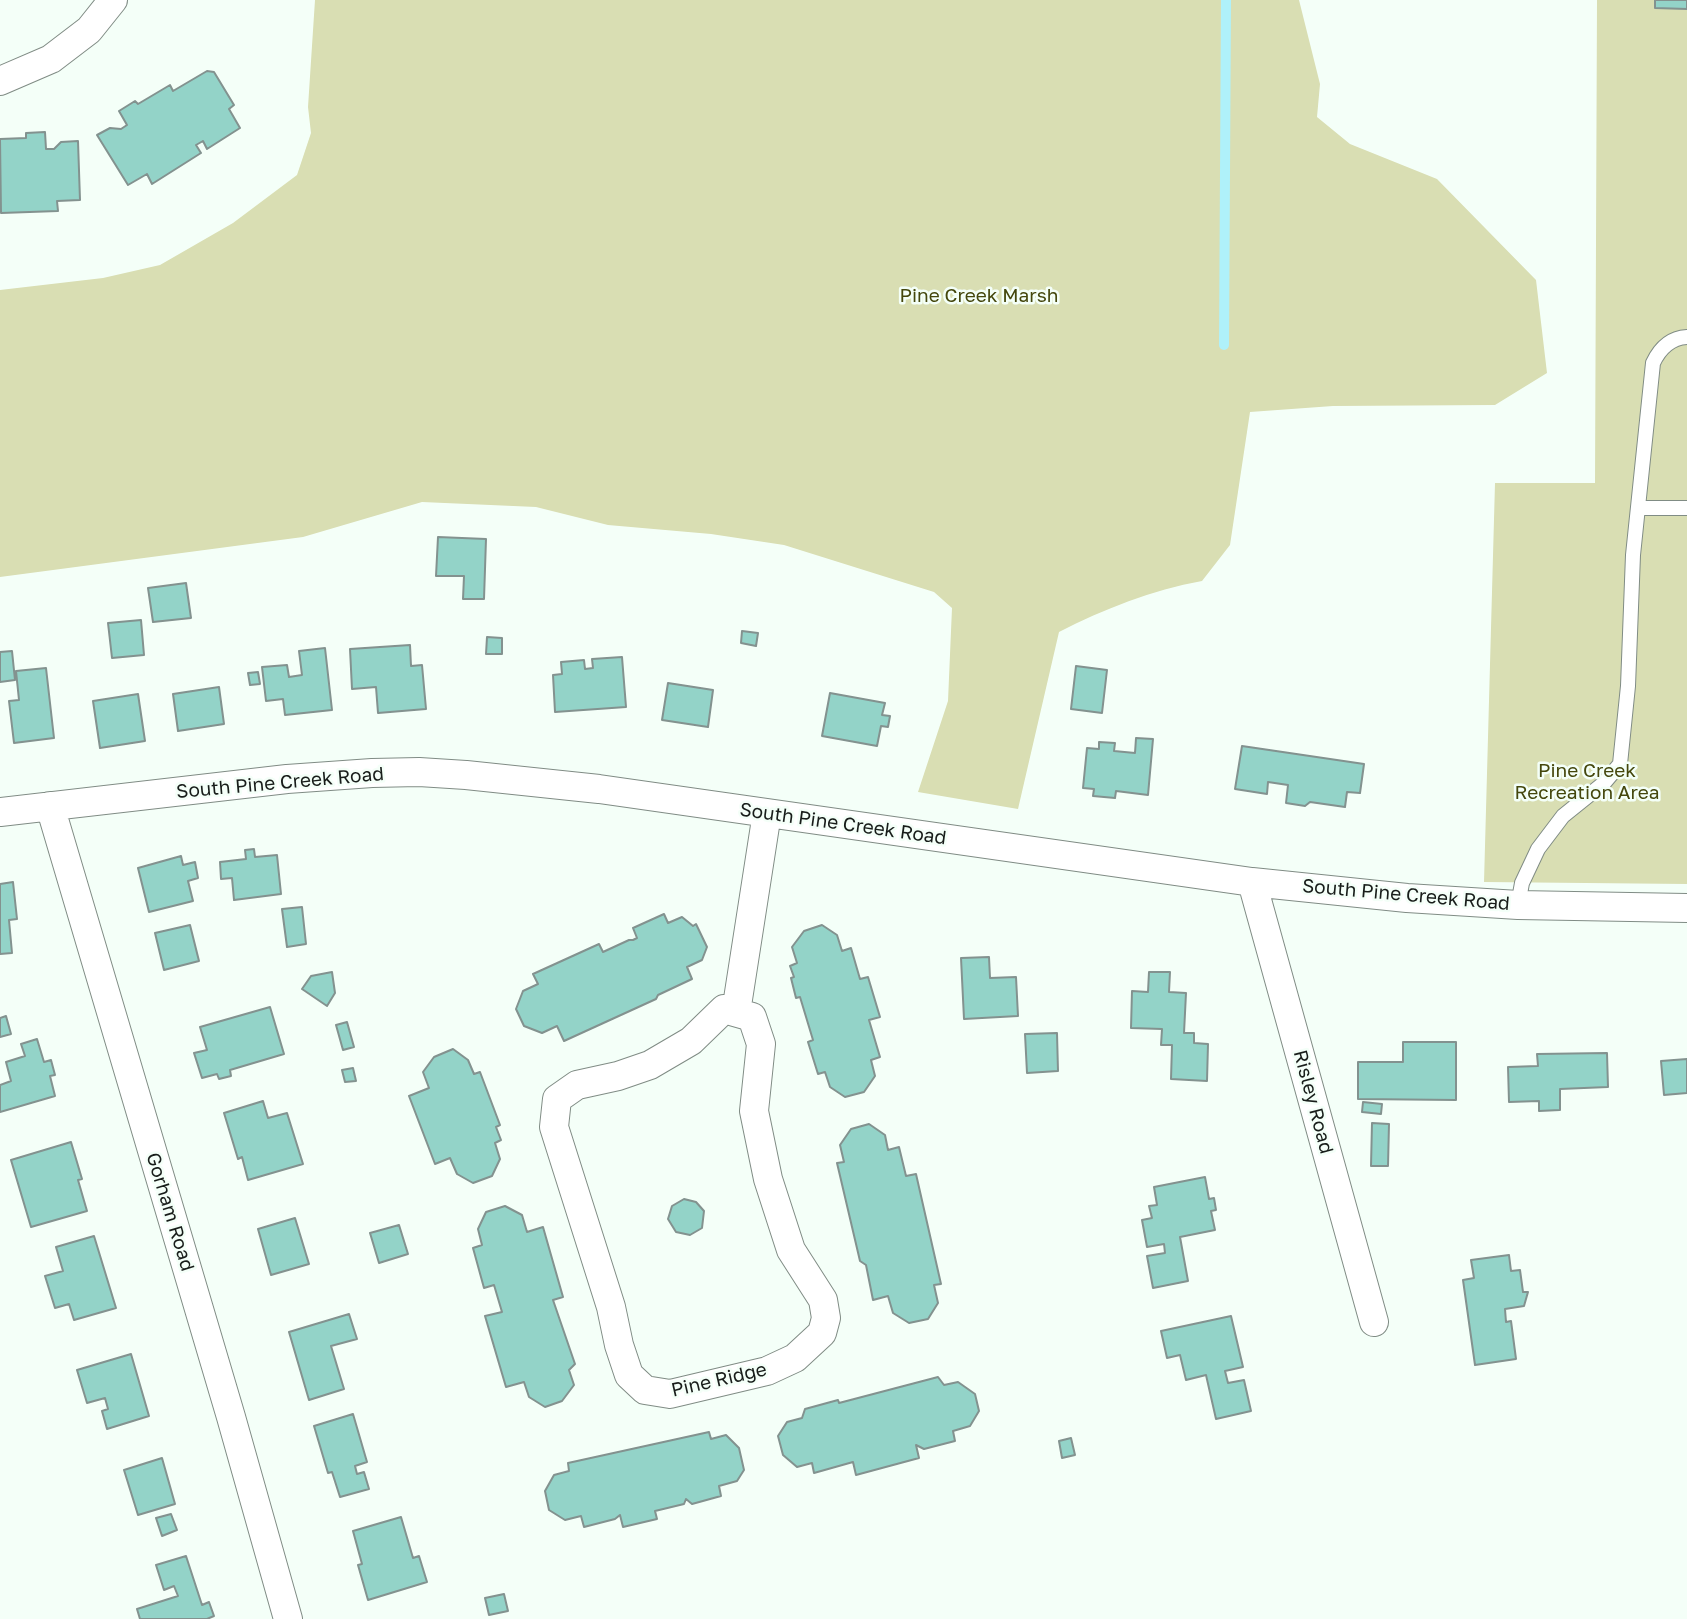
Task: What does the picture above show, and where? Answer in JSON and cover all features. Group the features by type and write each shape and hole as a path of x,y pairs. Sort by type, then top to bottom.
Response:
{"street":[{"path":"0,81 51,59 89,30 113,0"},
{"name":"South Pine Creek Road","path":"0,811 287,779 419,772 516,779 1252,881 1407,898 1518,905 1687,908"},
{"name":"Gorham Road","path":"50,806 250,1480 288,1619"},
{"path":"736,1012 767,813"},
{"name":"Risley Road","path":"1252,881 1374,1322"},
{"name":"Pine Ridge","path":"724,1009 736,1012 752,1017 761,1044 754,1111 768,1179 791,1250 823,1300 826,1318 822,1333 795,1358 767,1371 670,1394 645,1390 629,1375 619,1345 611,1307 554,1127 557,1099 577,1085 618,1076 650,1065 691,1041 724,1009"}],"lane":[{"path":"1518,905 1522,883 1538,849 1563,816 1604,783 1620,764 1628,686 1633,555 1653,363 1658,351 1667,343 1687,337"},
{"path":"1639,508 1687,508"}],"green space":[{"name":"Pine Creek Marsh","path":"315,0 1299,0 1320,84 1317,117 1350,144 1437,179 1536,280 1547,373 1495,405 1333,406 1250,412 1230,545 1202,581 1129,601 1059,632 1018,809 918,792 948,701 952,608 934,592 784,545 711,534 608,525 536,507 422,502 303,537 0,577 0,290 103,278 160,265 233,223 297,175 311,133 308,107"},
{"name":"Pine Creek Recreation Area","path":"1597,0 1687,0 1687,884 1484,882 1495,483 1595,483"}],"building":[{"path":"1655,0 1687,0 1687,9 1655,8"},
{"path":"207,71 214,72 234,105 229,109 240,128 207,149 203,141 196,145 201,153 152,184 147,174 128,185 97,135 110,128 121,129 127,125 119,111 135,101 138,104 170,85 173,91"},
{"path":"45,132 46,149 54,149 61,142 78,141 80,200 57,201 58,211 1,213 0,139 26,138 26,133"},
{"path":"438,537 486,539 484,599 463,599 464,576 436,576"},
{"path":"186,583 191,618 153,622 148,588"},
{"path":"141,620 144,655 112,658 108,623"},
{"path":"742,631 758,633 756,646 741,643"},
{"path":"487,637 502,638 502,654 486,654"},
{"path":"410,645 411,666 422,665 426,709 378,713 376,687 352,689 350,649"},
{"path":"325,648 332,710 285,715 283,699 266,701 262,667 287,665 289,677 302,675 299,651"},
{"path":"12,651 15,680 0,682 0,652"},
{"path":"622,657 626,707 555,712 553,675 562,674 561,662 584,660 585,669 593,668 592,659"},
{"path":"1076,666 1107,670 1102,713 1071,709"},
{"path":"46,668 54,738 14,743 9,701 19,700 16,671"},
{"path":"258,672 260,684 250,685 248,673"},
{"path":"668,683 713,690 708,727 662,720"},
{"path":"219,687 224,724 178,731 173,694"},
{"path":"830,693 885,703 882,715 890,716 888,727 881,726 877,746 822,736"},
{"path":"138,694 145,741 100,748 93,701"},
{"path":"1136,738 1153,739 1148,795 1116,791 1115,798 1093,796 1094,789 1083,788 1087,748 1099,749 1099,742 1115,743 1114,751 1135,753"},
{"path":"1242,746 1364,764 1360,793 1347,792 1345,807 1310,802 1305,806 1286,803 1288,785 1268,782 1267,794 1235,789"},
{"path":"254,849 255,857 277,855 281,894 234,900 232,878 221,879 220,862 246,859 245,850"},
{"path":"181,856 183,865 195,862 198,878 188,881 193,901 149,912 138,868"},
{"path":"13,882 17,919 9,920 12,953 0,954 0,884"},
{"path":"302,907 306,944 287,947 282,909"},
{"path":"664,914 668,923 682,917 693,926 696,924 707,947 702,960 687,967 692,979 658,995 656,999 564,1041 557,1026 542,1033 524,1026 516,1009 523,991 538,984 533,974 599,944 603,952 633,940 637,938 633,928"},
{"path":"190,925 199,961 164,970 155,933"},
{"path":"822,925 837,935 842,951 851,948 860,979 868,977 880,1017 869,1020 880,1057 871,1060 875,1076 864,1092 845,1097 830,1087 825,1072 818,1074 808,1042 813,1040 800,997 796,998 791,978 794,977 790,966 797,963 792,947 804,931"},
{"path":"989,957 990,978 1016,977 1018,1016 964,1019 961,958"},
{"path":"332,972 335,993 327,1006 302,989 311,976"},
{"path":"1149,972 1170,972 1169,992 1186,993 1184,1033 1194,1033 1194,1043 1208,1044 1207,1081 1171,1079 1172,1045 1161,1045 1162,1029 1131,1028 1132,991 1148,992"},
{"path":"270,1007 284,1054 230,1070 231,1076 219,1079 217,1074 202,1078 194,1053 207,1050 200,1027"},
{"path":"6,1016 11,1034 0,1037 0,1018"},
{"path":"347,1022 354,1047 343,1050 336,1025"},
{"path":"1057,1033 1058,1071 1027,1073 1025,1034"},
{"path":"37,1039 44,1062 51,1060 55,1075 50,1076 55,1096 0,1112 0,1085 11,1081 6,1062 25,1056 21,1044"},
{"path":"1403,1042 1456,1042 1456,1100 1358,1099 1358,1062 1403,1062"},
{"path":"453,1049 468,1060 474,1074 480,1072 500,1125 496,1127 501,1140 495,1143 500,1159 492,1176 473,1183 457,1174 450,1158 435,1164 409,1096 429,1088 423,1072 434,1057"},
{"path":"1607,1053 1608,1087 1560,1089 1560,1110 1539,1111 1539,1101 1509,1102 1508,1067 1538,1066 1537,1054"},
{"path":"1687,1059 1687,1093 1664,1095 1661,1061"},
{"path":"353,1068 356,1081 345,1082 342,1070"},
{"path":"263,1101 268,1118 287,1113 303,1164 248,1180 242,1157 238,1159 224,1113"},
{"path":"1363,1102 1382,1104 1381,1114 1362,1112"},
{"path":"1372,1123 1389,1124 1388,1166 1371,1166"},
{"path":"869,1124 885,1135 888,1150 899,1147 906,1176 916,1174 941,1284 934,1285 938,1303 928,1319 909,1323 893,1313 888,1296 873,1300 866,1265 860,1261 837,1163 844,1162 840,1145 851,1129"},
{"path":"71,1142 82,1179 78,1180 87,1211 31,1227 11,1160"},
{"path":"1205,1177 1209,1199 1214,1198 1216,1210 1211,1211 1215,1230 1180,1237 1188,1281 1153,1288 1147,1256 1165,1253 1164,1244 1147,1247 1142,1220 1152,1218 1149,1206 1157,1205 1154,1187"},
{"path":"684,1199 696,1202 704,1211 702,1228 690,1235 676,1232 668,1219 672,1206"},
{"path":"505,1206 522,1215 527,1232 543,1227 563,1297 553,1300 575,1364 569,1370 574,1385 562,1401 545,1407 529,1397 524,1382 506,1387 485,1316 502,1312 494,1285 484,1288 473,1248 482,1245 478,1229 486,1212"},
{"path":"295,1218 309,1264 271,1275 258,1229"},
{"path":"399,1225 408,1254 379,1263 370,1233"},
{"path":"94,1236 116,1308 74,1320 69,1304 55,1308 45,1276 63,1271 56,1247"},
{"path":"1509,1255 1511,1271 1520,1270 1523,1292 1528,1292 1524,1306 1505,1309 1506,1322 1511,1321 1516,1359 1475,1365 1463,1280 1474,1278 1471,1260"},
{"path":"349,1314 357,1339 331,1346 344,1389 309,1400 289,1332"},
{"path":"1231,1316 1243,1367 1225,1371 1228,1383 1244,1380 1251,1411 1216,1419 1206,1375 1186,1380 1180,1355 1167,1358 1161,1331"},
{"path":"131,1354 149,1416 107,1429 102,1411 108,1409 105,1398 87,1403 77,1370"},
{"path":"938,1377 944,1385 958,1382 975,1394 979,1411 970,1426 953,1431 955,1441 924,1449 916,1445 919,1458 856,1475 853,1462 814,1473 812,1463 797,1467 783,1455 778,1436 787,1422 802,1418 805,1409 838,1400 839,1403"},
{"path":"353,1414 367,1462 355,1466 357,1474 364,1472 369,1489 340,1497 332,1472 328,1473 314,1426"},
{"path":"709,1432 711,1439 726,1435 739,1448 744,1470 737,1481 719,1486 721,1496 692,1504 686,1499 684,1504 655,1511 657,1519 623,1527 620,1515 615,1519 584,1527 581,1516 565,1520 549,1510 545,1491 554,1475 569,1471 568,1463"},
{"path":"1071,1438 1075,1455 1062,1458 1059,1441"},
{"path":"162,1458 175,1504 138,1515 124,1470"},
{"path":"171,1514 177,1530 162,1536 156,1518"},
{"path":"401,1517 413,1558 419,1556 427,1582 368,1600 358,1565 362,1564 353,1531"},
{"path":"186,1556 202,1605 209,1602 214,1616 207,1619 140,1619 137,1609 178,1596 174,1586 164,1590 156,1565"},
{"path":"504,1594 508,1611 489,1615 485,1598"}],"waterway":[{"path":"1224,345 1226,0"}]}
